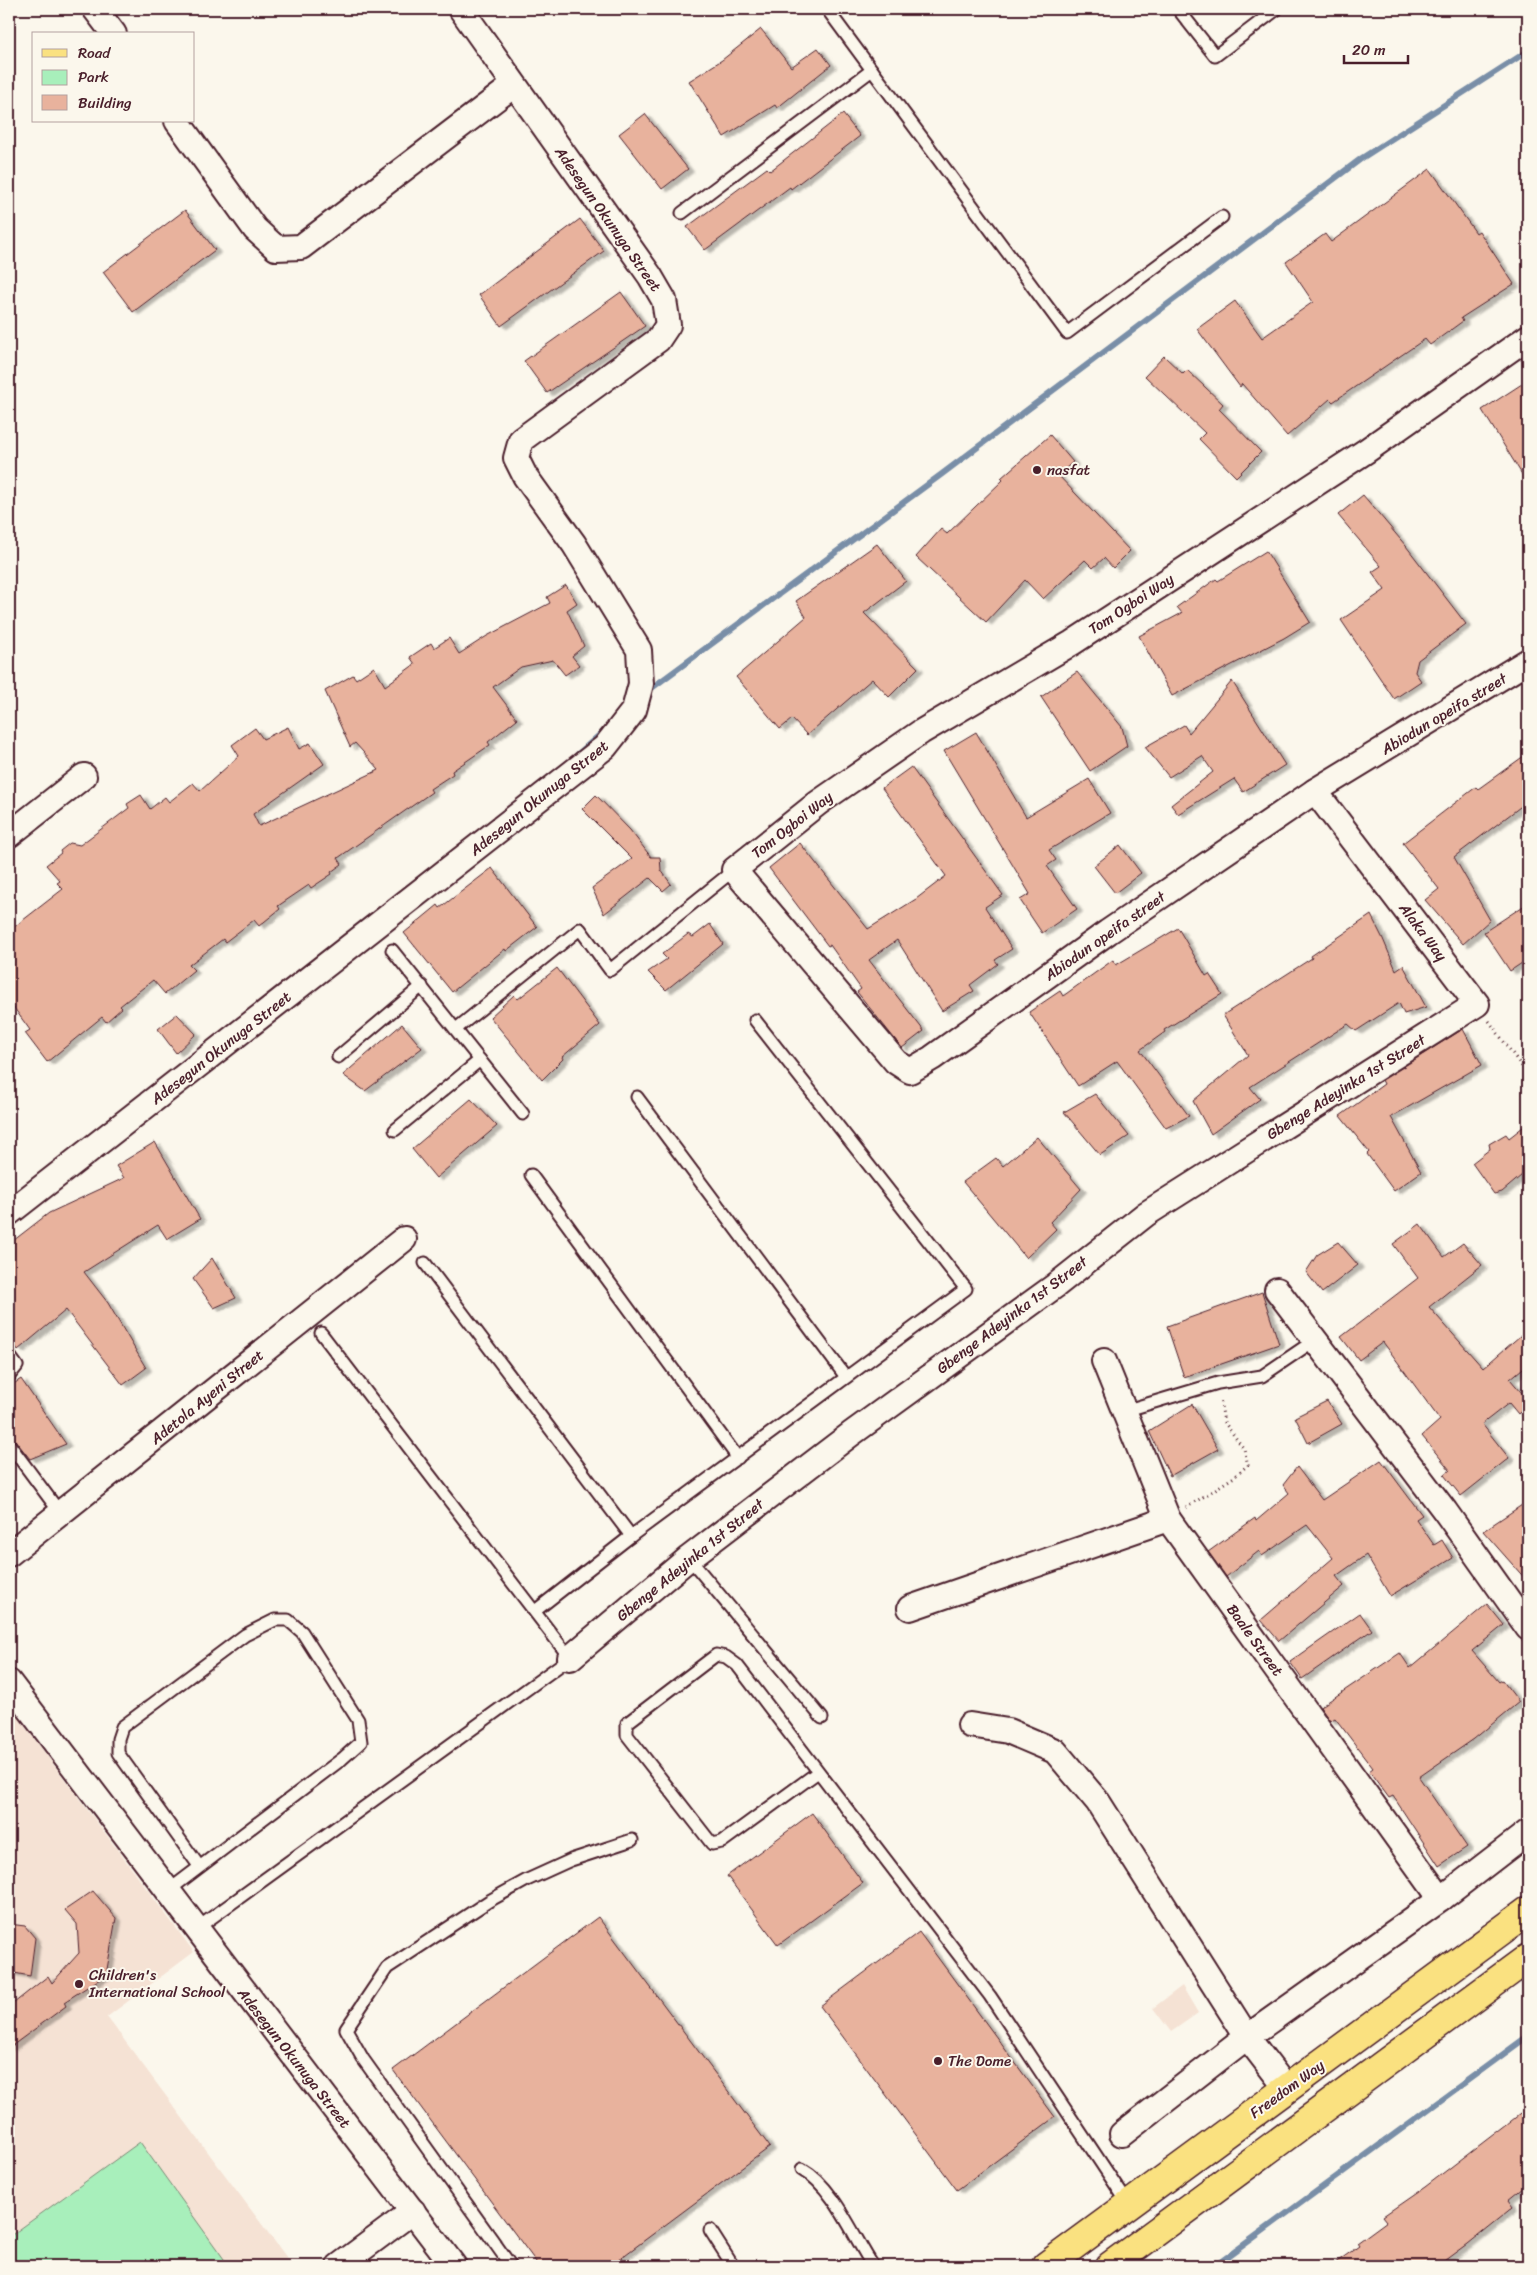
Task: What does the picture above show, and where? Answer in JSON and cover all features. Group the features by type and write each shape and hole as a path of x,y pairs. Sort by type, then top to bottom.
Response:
{"main road":[{"name":"Freedom Way","path":"1046,2266 1528,1911"},
{"path":"1110,2266 1528,1958"}],"street":[{"path":"96,9 113,32"},
{"name":"Adesegun Okunuga Street","path":"9,1213 605,747 634,710 641,684 639,650 574,544 524,476 516,458 520,440 658,340 668,325 664,300 650,276 461,9"},
{"path":"178,122 255,229 276,248 301,247 514,85"},
{"name":"Tom Ogboi Way","path":"734,870 818,803 921,732 1072,643 1366,450 1528,337"},
{"name":"Abiodun opeifa street","path":"734,870 896,1062 910,1071 932,1058 1108,932 1315,791 1528,661"},
{"path":"9,835 84,776"},
{"name":"Alaka Way","path":"1315,791 1477,1004"},
{"name":"Gbenge Adeyinka 1st Street","path":"570,1658 689,1558 850,1434 1055,1286 1146,1214 1477,1004"},
{"name":"Adetola Ayeni Street","path":"9,1554 404,1239"},
{"path":"1277,1290 1445,1512 1528,1628"},
{"name":"Baale Street","path":"1104,1361 1168,1519 1441,1899"},
{"path":"910,1608 1168,1519"},
{"name":"Adesegun Okunuga Street","path":"9,1682 454,2266"},
{"path":"970,1726 1008,1731 1055,1750 1098,1802 1247,2037 1286,2090"},
{"path":"1122,2134 1247,2037 1441,1899 1528,1832"},
{"path":"338,2266 413,2211"}],"lane":[{"path":"826,9 1067,334 1222,217"},
{"path":"1178,9 1215,56 1277,9"},
{"path":"682,213 872,70"},
{"path":"456,1029 580,929 610,970 734,870"},
{"path":"392,950 523,1114"},
{"path":"338,1057 422,986"},
{"path":"535,1611 631,1536 966,1289 755,1020"},
{"path":"395,1130 480,1060"},
{"path":"637,1097 846,1377"},
{"path":"531,1175 738,1458"},
{"path":"425,1263 631,1536"},
{"path":"196,1929 570,1658 321,1333"},
{"path":"1124,1412 1218,1383 1262,1376 1315,1340"},
{"path":"9,1355 17,1366 9,1376"},
{"path":"9,1444 61,1514"},
{"path":"689,1558 822,1718"},
{"path":"168,1891 342,1759 361,1742 358,1720 302,1632 288,1620 275,1620 245,1635 122,1726 118,1739 118,1753 199,1866"},
{"path":"818,1772 722,1842 712,1844 628,1735 627,1723 716,1655 726,1657 737,1665 990,1996 1129,2205"},
{"path":"511,2266 363,2059 346,2029 387,1968 481,1906 527,1880 570,1860 632,1840"},
{"path":"802,2169 813,2176 840,2211 873,2266"},
{"path":"710,2230 733,2266"}],"path":[{"path":"1477,1004 1528,1075"},
{"path":"1168,1519 1248,1465 1244,1449 1224,1422 1218,1383"}],"shaded area":[{"name":"Children's International School","path":"9,1705 194,1952 107,2017 293,2266 9,2266"},
{"path":"1182,1986 1198,2013 1171,2032 1153,2008"}],"green space":[{"path":"140,2142 229,2266 9,2266 9,2237"}],"building":[{"path":"761,29 791,67 818,48 831,65 777,108 775,105 724,137 689,81 722,60"},
{"path":"645,114 688,169 662,189 619,134"},
{"path":"843,114 860,136 791,189 790,187 705,250 687,227 767,168 770,171"},
{"path":"1430,169 1476,233 1479,231 1514,284 1461,318 1463,321 1430,345 1425,339 1333,402 1330,399 1287,436 1242,384 1240,387 1197,329 1235,301 1262,338 1313,302 1286,262 1325,234 1331,242"},
{"path":"185,210 215,250 133,312 103,272"},
{"path":"580,219 604,251 501,326 479,295"},
{"path":"621,292 645,326 547,393 524,361"},
{"path":"1164,356 1183,374 1187,370 1223,404 1219,409 1261,452 1236,477 1199,439 1205,433 1145,376"},
{"path":"1528,380 1528,484 1482,410"},
{"path":"1050,435 1073,462 1058,475 1130,551 1113,568 1104,558 1093,568 1085,560 1043,599 1025,580 986,622 916,557 941,529 947,534 1003,480 1001,478"},
{"path":"1363,495 1406,546 1466,624 1418,660 1415,672 1421,681 1394,699 1341,620 1385,590 1372,572 1381,566 1338,515"},
{"path":"877,544 906,581 864,613 918,668 889,697 872,679 807,735 792,719 780,729 736,677 806,617 796,601"},
{"path":"1266,551 1310,622 1284,638 1172,696 1139,636 1182,613 1177,607 1216,579 1218,581"},
{"path":"566,585 577,603 567,610 584,646 572,656 579,665 565,675 553,660 521,667 493,687 517,719 488,742 490,745 452,771 453,774 430,789 432,792 338,858 342,864 331,872 332,874 311,888 309,885 278,906 280,909 259,926 254,920 225,942 223,939 189,965 194,970 165,994 153,980 120,1006 122,1008 106,1022 102,1017 47,1062 25,1033 30,1030 9,1001 9,931 63,889 57,883 60,881 46,865 61,853 60,851 70,843 80,845 129,808 127,804 141,795 150,809 165,797 169,802 193,783 200,791 239,756 232,745 255,728 263,739 288,727 299,749 310,743 324,764 253,814 259,826 379,770 355,743 350,747 325,691 353,675 356,679 374,667 385,686 415,664 410,657 431,643 434,648 449,638 459,654 487,636 550,603 547,597"},
{"path":"1077,672 1122,727 1127,746 1090,771 1041,697"},
{"path":"1232,681 1285,765 1243,792 1234,779 1178,814 1171,805 1213,772 1202,756 1169,777 1145,747 1184,725 1189,733"},
{"path":"976,732 1026,817 1089,779 1110,813 1049,850 1056,860 1047,866 1077,909 1042,933 1020,900 1030,894 944,751"},
{"path":"1528,753 1528,801 1454,857 1490,920 1463,944 1425,900 1439,889 1403,843 1476,787 1478,789"},
{"path":"911,767 1003,895 985,907 1012,949 995,960 998,964 970,985 974,991 942,1011 897,940 869,960 924,1031 902,1048 857,992 861,989 830,945 828,946 769,868 800,843 868,929 916,899 946,876 882,788"},
{"path":"596,795 630,830 651,857 660,857 661,870 671,884 663,891 650,878 604,914 592,888 632,859 582,809"},
{"path":"1120,845 1141,873 1115,893 1094,866"},
{"path":"492,868 537,927 506,951 505,949 452,992 404,933 438,905 440,908"},
{"path":"1528,903 1528,959 1510,971 1484,932"},
{"path":"1371,915 1396,970 1403,965 1426,1007 1404,1014 1399,1003 1356,1031 1348,1024 1250,1087 1260,1099 1211,1134 1193,1101 1248,1055 1223,1015 1312,958 1311,956"},
{"path":"710,924 723,944 666,990 648,972 667,959 662,954 688,934 693,937"},
{"path":"1178,928 1206,976 1209,974 1222,994 1164,1030 1165,1032 1140,1050 1189,1116 1166,1128 1117,1061 1078,1086 1029,1012 1060,991 1063,996 1113,960 1116,965"},
{"path":"557,968 600,1025 562,1057 563,1059 542,1080 490,1017 514,995 518,999"},
{"path":"177,1014 196,1034 176,1053 158,1029"},
{"path":"402,1024 422,1048 365,1091 343,1075"},
{"path":"1463,1029 1482,1065 1391,1117 1421,1172 1394,1191 1367,1154 1369,1152 1340,1116 1384,1084 1382,1080"},
{"path":"1095,1094 1129,1136 1100,1155 1064,1112"},
{"path":"471,1099 497,1126 436,1178 412,1149"},
{"path":"1528,1123 1528,1170 1502,1192 1494,1194 1472,1163 1490,1149 1489,1144 1506,1134 1509,1138"},
{"path":"1037,1137 1081,1189 1050,1222 1056,1229 1026,1258 963,1182 996,1158 1003,1166"},
{"path":"155,1142 200,1219 167,1239 158,1225 84,1272 108,1303 146,1368 123,1385 66,1310 18,1350 9,1337 9,1244 49,1213 124,1178 116,1166"},
{"path":"1420,1224 1444,1257 1463,1243 1482,1265 1429,1307 1483,1368 1528,1329 1528,1364 1510,1379 1528,1400 1528,1405 1518,1414 1509,1403 1482,1424 1509,1458 1461,1496 1444,1475 1450,1470 1422,1436 1440,1420 1383,1342 1359,1360 1341,1337 1418,1278 1393,1244"},
{"path":"1338,1242 1358,1265 1322,1293 1306,1272 1317,1255"},
{"path":"212,1258 236,1298 214,1308 193,1279"},
{"path":"1262,1292 1279,1344 1184,1377 1167,1326"},
{"path":"21,1379 66,1444 30,1459 15,1440 9,1437 9,1387"},
{"path":"1327,1401 1342,1424 1308,1443 1295,1417"},
{"path":"1192,1404 1218,1449 1170,1476 1149,1431"},
{"path":"1381,1460 1422,1515 1416,1519 1434,1545 1442,1540 1453,1558 1390,1596 1366,1555 1336,1576 1344,1586 1279,1641 1261,1620 1333,1558 1307,1525 1262,1556 1259,1551 1226,1577 1208,1552 1255,1518 1256,1521 1289,1493 1283,1485 1297,1467 1322,1500"},
{"path":"1528,1501 1528,1582 1483,1531"},
{"path":"1487,1604 1504,1625 1472,1651 1499,1682 1502,1680 1519,1702 1474,1739 1419,1777 1467,1847 1439,1866 1393,1796 1389,1798 1369,1771 1373,1768 1335,1718 1330,1721 1320,1707 1400,1653 1410,1668"},
{"path":"1360,1613 1372,1630 1302,1679 1290,1662"},
{"path":"812,1813 863,1883 778,1945 727,1876"},
{"path":"93,1891 116,1918 106,1975 64,2002 66,2006 9,2048 9,2007 48,1976 52,1983 79,1953 77,1924 65,1910"},
{"path":"598,1917 770,2147 610,2266 539,2266 393,2070"},
{"path":"9,1924 25,1926 35,1938 30,1976 9,1972"},
{"name":"The Dome","path":"919,1932 1055,2117 957,2190 820,2006"},
{"path":"1528,2108 1528,2184 1508,2200 1513,2207 1467,2244 1437,2266 1331,2266 1359,2246 1357,2243 1387,2221 1383,2216 1425,2187"}],"waterway":[{"path":"649,690 942,474 1362,158 1528,51"},
{"path":"578,754 604,731"},
{"path":"1215,2266 1528,2036"}],"place":[{"name":"nasfat","path":"1037,470"},
{"name":"Children's International School","path":"79,1984"},
{"name":"The Dome","path":"938,2061"}]}
